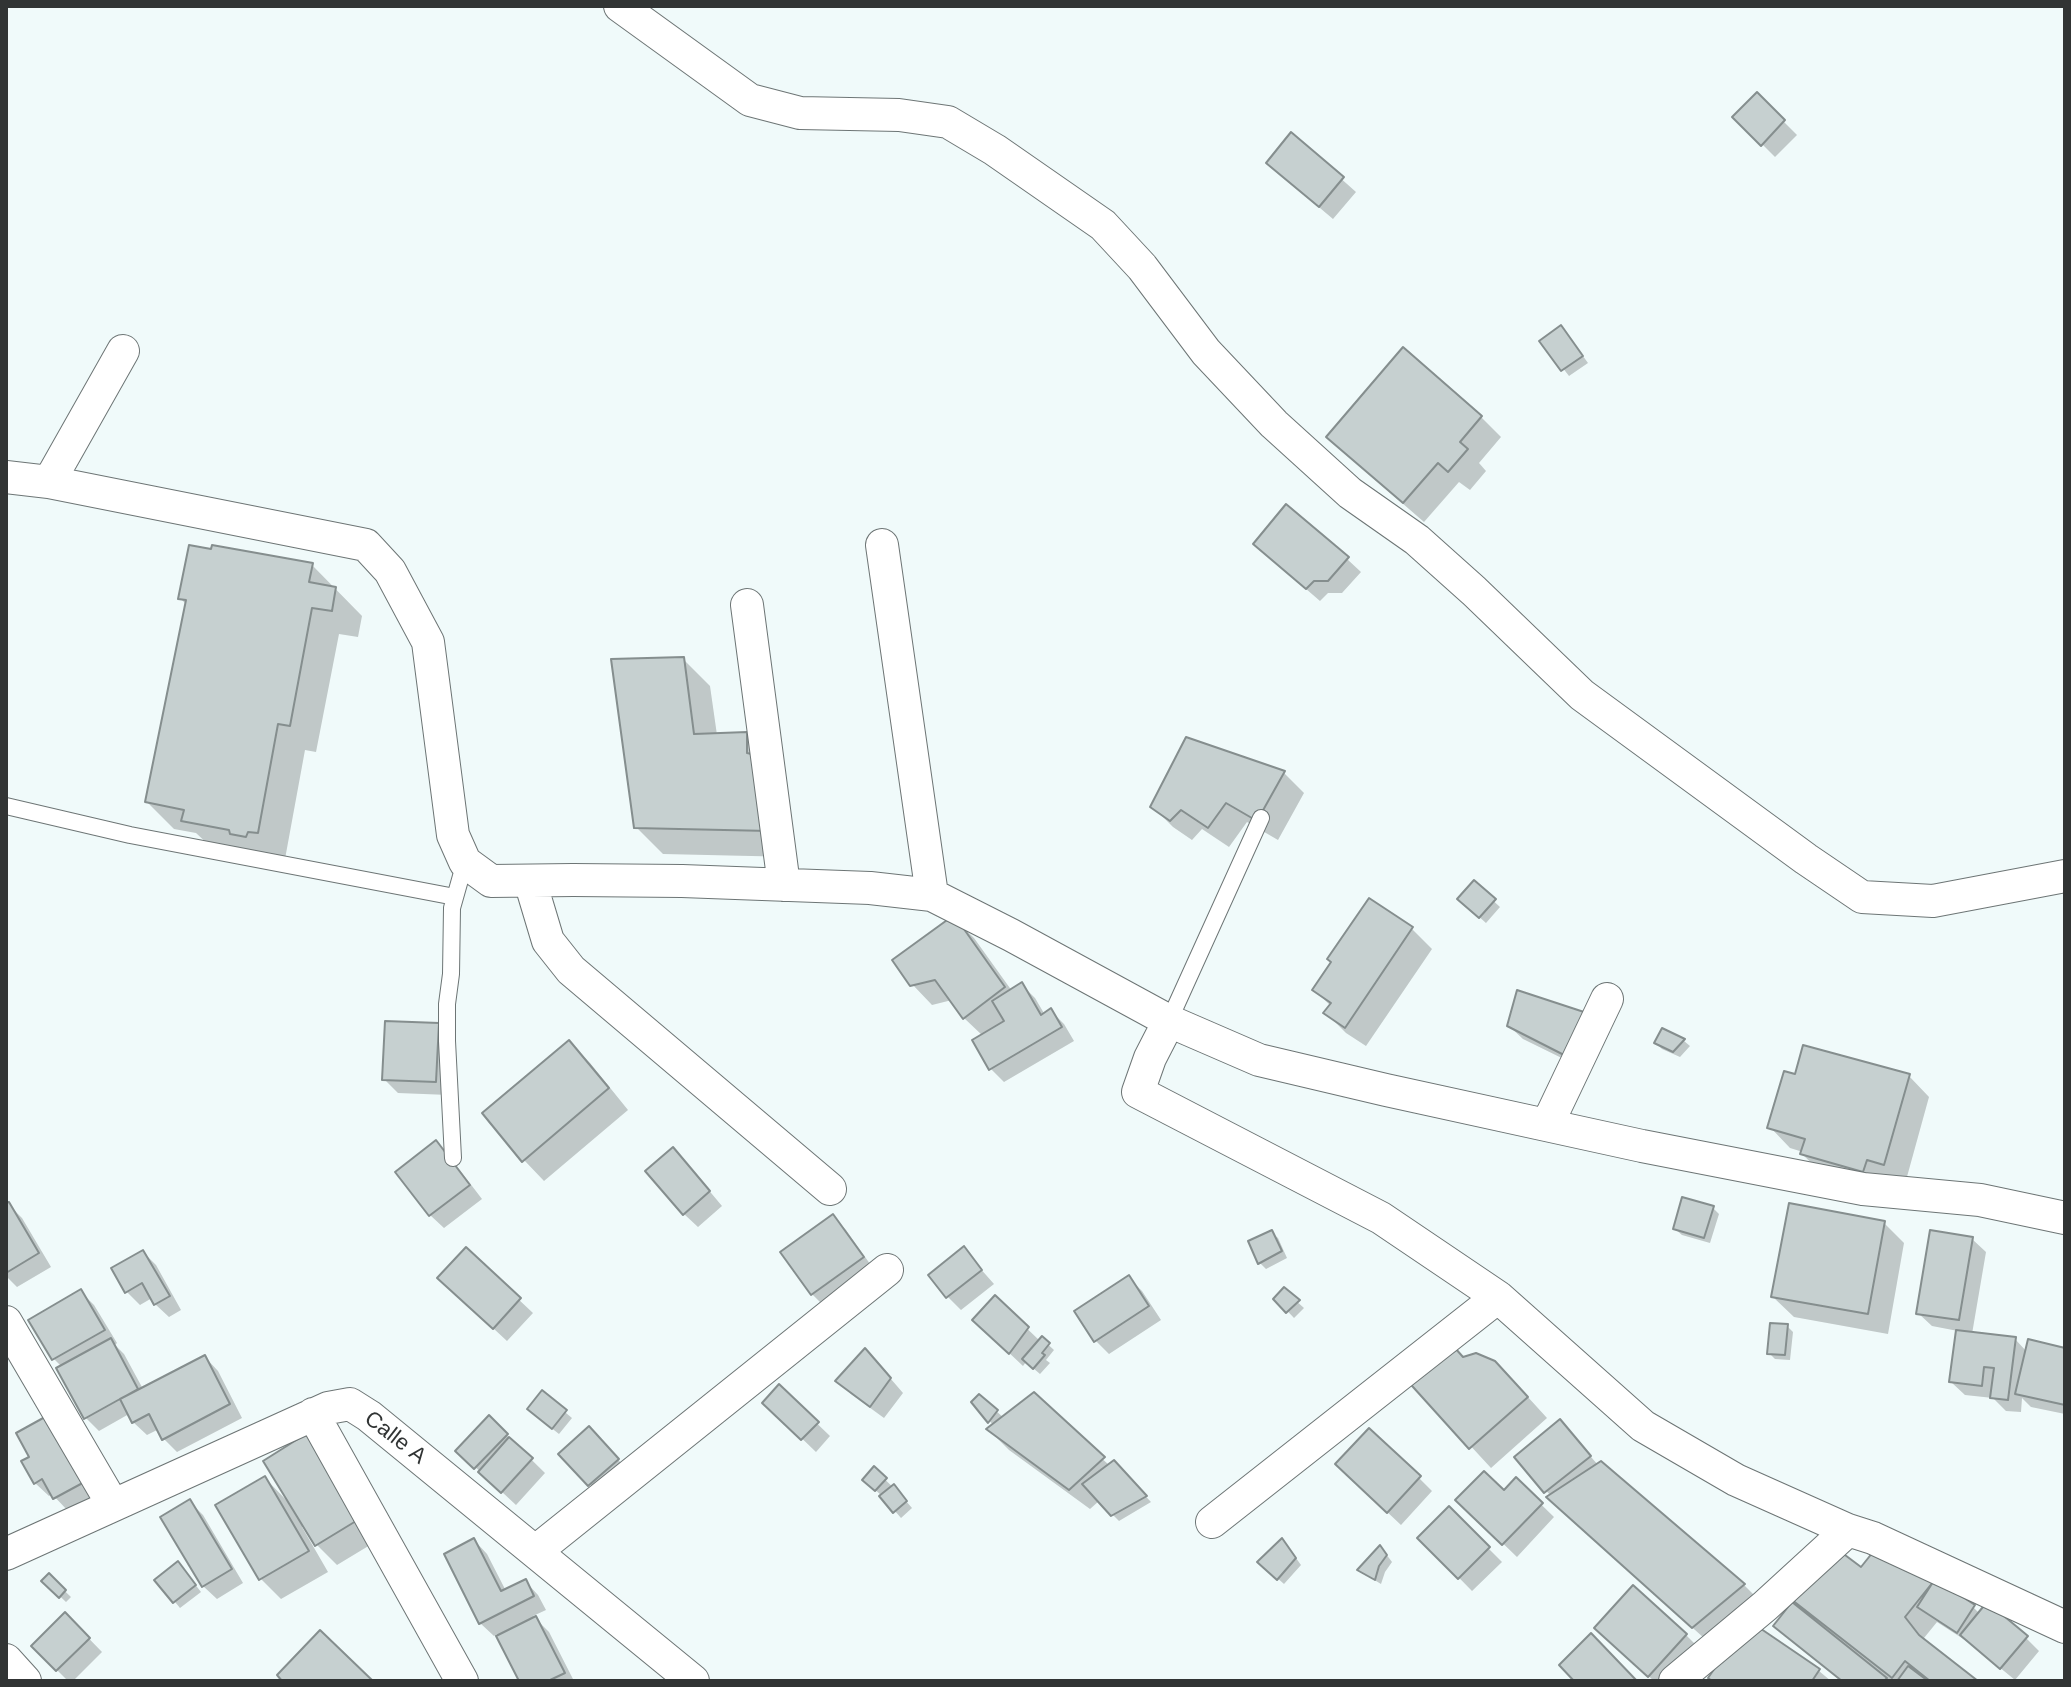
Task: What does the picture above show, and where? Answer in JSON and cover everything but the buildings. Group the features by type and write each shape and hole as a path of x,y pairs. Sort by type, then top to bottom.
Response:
{"street":[{"path":"620,6 750,100 800,113 899,115 948,122 995,150 1103,225 1142,267 1206,352 1274,424 1350,493 1417,540 1582,695 1862,897 1933,901 2065,876"},
{"path":"49,482 123,351"},
{"path":"6,477 49,482 366,545 390,571 428,642 453,835 465,862 491,881 682,881 870,888 932,895 1169,1021 1259,1060 1547,1125 1863,1189 1980,1200 2065,1218"},
{"path":"882,545 932,895"},
{"path":"747,605 784,885"},
{"path":"530,881 548,941 571,970 830,1189"},
{"path":"1547,1125 1607,999"},
{"path":"1169,1021 1150,1058 1138,1092 1381,1218 1498,1297 1643,1426 1736,1480 1873,1538 2065,1627"},
{"path":"536,1551 887,1270"},
{"path":"1212,1522 1498,1297"},
{"path":"6,1322 113,1505"},
{"name":"Calle A","path":"6,1554 313,1414 350,1404 369,1416 693,1681"},
{"path":"313,1414 462,1681"},
{"path":"1675,1681 1765,1606 1848,1530"},
{"path":"6,1660 25,1681"}],"lane":[{"path":"6,806 130,835 455,897"},
{"path":"1169,1021 1261,818"},
{"path":"453,1158 447,1004 451,974 452,908 465,862"}]}
